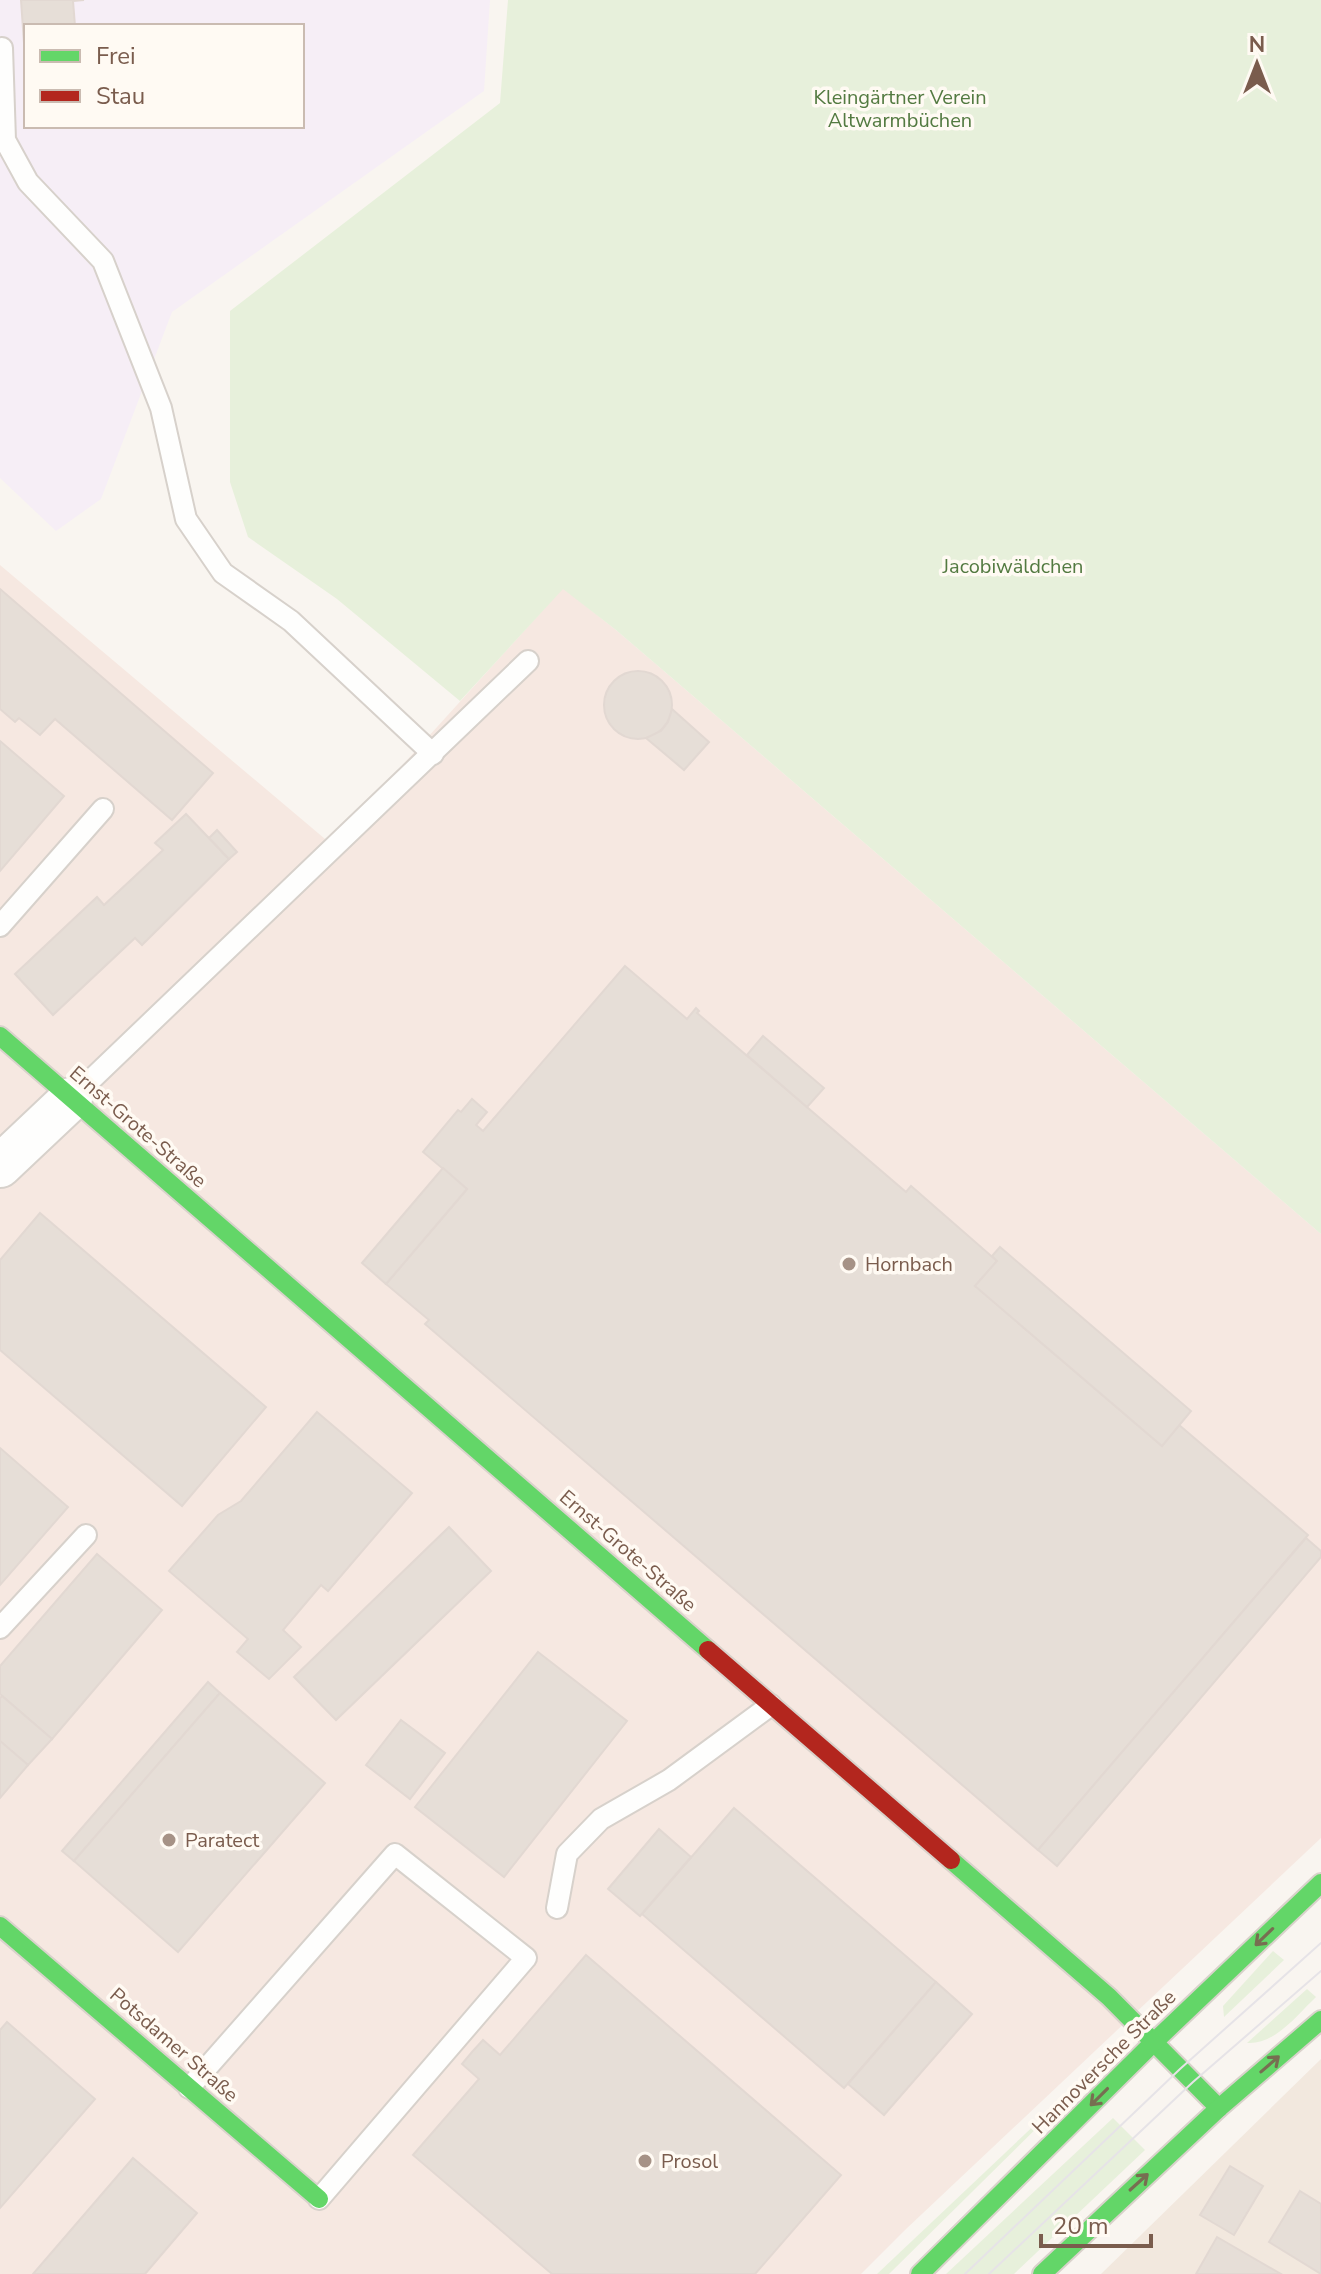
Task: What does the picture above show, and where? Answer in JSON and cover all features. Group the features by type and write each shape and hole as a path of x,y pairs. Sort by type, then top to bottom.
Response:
{"street":[{"name":"Ernst-Grote-Straße","path":"0,1036 1109,1997 1219,2108"},
{"path":"0,1166 71,1099"},
{"name":"Hannoversche Straße","path":"920,2274 1154,2042 1321,1883"},
{"name":"Potsdamer Straße","path":"0,1926 319,2199"},
{"path":"1042,2274 1219,2108 1321,2020"}],"lane":[{"path":"2,48 5,140 28,182 103,261 161,408 186,519 223,573 291,621 433,754"},
{"path":"71,1099 528,661"},
{"path":"0,926 103,809"},
{"path":"0,1628 86,1535"},
{"path":"557,1908 567,1854 601,1819 669,1780 771,1705"},
{"path":"189,2088 395,1854 526,1958 319,2199"}],"shaded area":[{"path":"0,0 490,0 484,91 172,312 101,499 56,531 0,478"},
{"path":"0,565 331,844 563,588 616,630 1321,1234 1321,1838 861,2274 0,2274"},
{"path":"1321,2059 1321,2274 1101,2274"}],"green space":[{"name":"Jacobiwäldchen","path":"508,0 1321,0 1321,1234 616,630 563,589 460,701 337,599 248,537 230,482 230,311 500,103"},
{"path":"1273,1951 1284,1960 1224,2017 1223,2006"},
{"path":"1307,1989 1316,1997 1285,2028 1267,2039 1247,2043"},
{"path":"1060,2101 1064,2101 889,2274 877,2274"},
{"path":"1113,2118 1145,2150 1014,2274 946,2274"}],"building":[{"path":"21,0 84,0 73,1 75,24 24,24 24,43"},
{"path":"0,589 213,773 172,820 55,719 40,735 19,718 15,722 0,709"},
{"path":"638,671 662,681 672,705 662,729 638,739 614,729 604,705 614,681"},
{"path":"672,709 709,742 684,770 646,738 661,731"},
{"path":"0,741 64,796 0,871"},
{"path":"186,814 229,859 142,945 135,938 53,1015 15,974 97,897 104,905 163,850 155,843"},
{"path":"217,830 237,852 229,859 209,838"},
{"path":"625,966 687,1019 696,1008 697,1013 906,1192 911,1186 997,1261 975,1286 1162,1446 1179,1425 1308,1535 1038,1850 425,1324 429,1320 386,1284 467,1189 423,1152 458,1110 461,1112 472,1099 487,1112 476,1125 483,1131"},
{"path":"763,1036 824,1088 807,1107 747,1055"},
{"path":"443,1168 467,1189 386,1284 362,1263"},
{"path":"40,1213 266,1407 182,1506 0,1350 0,1260"},
{"path":"1000,1247 1191,1411 1162,1446 975,1286 997,1261 992,1256"},
{"path":"317,1412 412,1493 328,1591 321,1585 283,1630 301,1647 269,1679 237,1652 248,1639 169,1571 218,1515 241,1501"},
{"path":"0,1448 68,1507 0,1585"},
{"path":"449,1527 491,1571 336,1720 294,1677"},
{"path":"1306,1538 1321,1551 1321,1557 1057,1866 1038,1850"},
{"path":"97,1554 162,1610 52,1739 0,1694 0,1666"},
{"path":"538,1652 627,1721 504,1877 415,1807"},
{"path":"208,1682 220,1693 74,1861 62,1851"},
{"path":"220,1693 325,1783 178,1952 74,1861"},
{"path":"2,1696 52,1739 28,1765 0,1741"},
{"path":"401,1720 445,1753 410,1799 366,1765"},
{"path":"0,1741 28,1765 0,1798"},
{"path":"734,1808 936,1982 844,2088 642,1914"},
{"path":"659,1829 691,1857 640,1916 608,1889"},
{"path":"586,1955 841,2175 755,2274 552,2274 413,2155 479,2079 462,2064 472,2052 483,2040 500,2055"},
{"path":"936,1982 972,2014 884,2115 848,2084"},
{"path":"7,2022 95,2099 0,2208 0,2030"},
{"path":"133,2158 197,2213 145,2274 33,2274"},
{"path":"1230,2166 1263,2186 1234,2235 1200,2215"},
{"path":"1300,2191 1321,2204 1321,2274 1269,2242"},
{"path":"1217,2237 1281,2274 1196,2274"}],"tram line":[{"path":"965,2274 1180,2069 1321,1943"},
{"path":"989,2274 1193,2082 1321,1971"}],"traffic: fast":[{"path":"0,1036 708,1650"},
{"path":"951,1860 1109,1997 1219,2108"},
{"path":"920,2274 1154,2042 1321,1883"},
{"path":"0,1926 319,2199"},
{"path":"1042,2274 1219,2108 1321,2020"}],"traffic: jam":[{"path":"708,1650 951,1860"}],"place":[{"name":"Hornbach","path":"849,1264"},
{"name":"Paratect","path":"169,1840"},
{"name":"Prosol","path":"645,2161"}],"park label":[{"name":"Kleingärtner Verein Altwarmbüchen","path":"900,108"}]}
